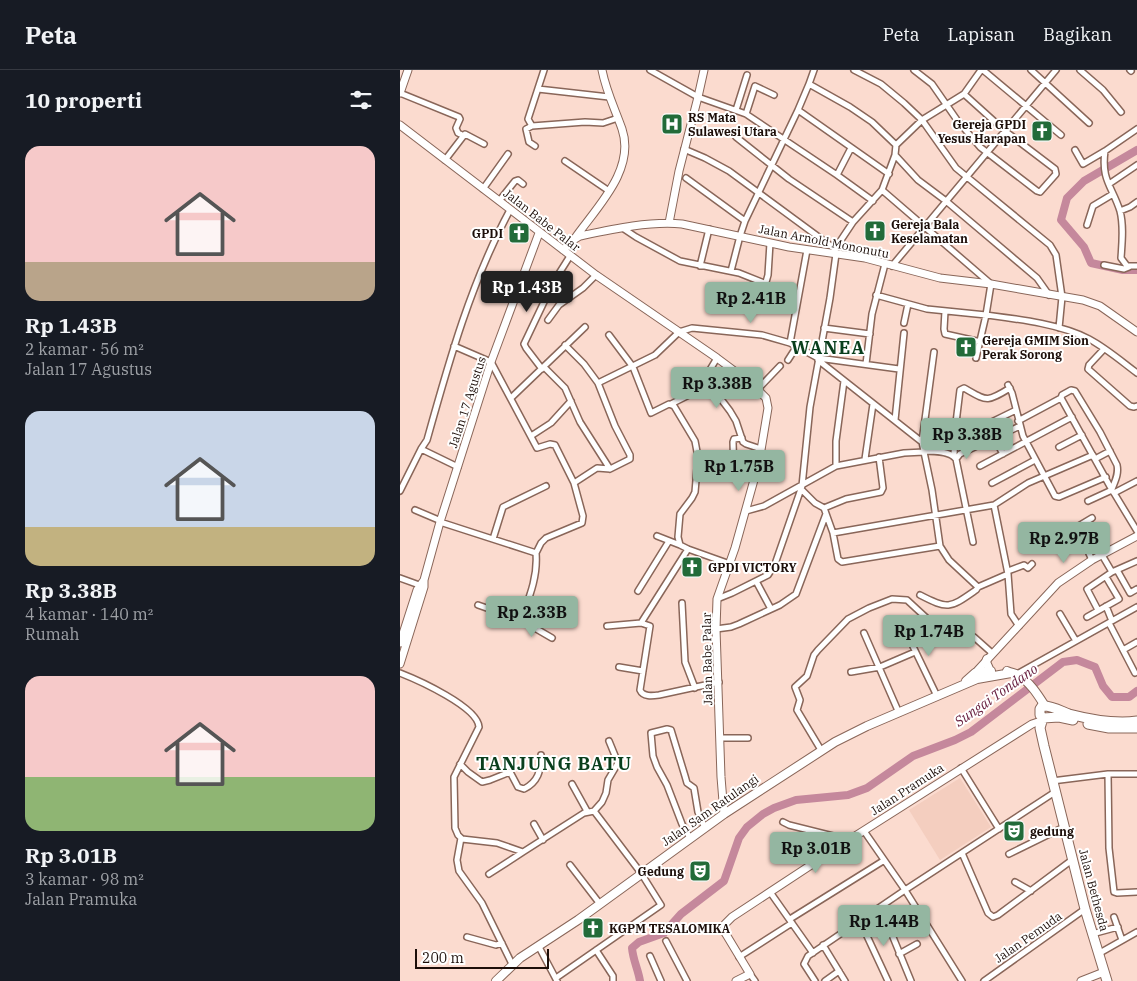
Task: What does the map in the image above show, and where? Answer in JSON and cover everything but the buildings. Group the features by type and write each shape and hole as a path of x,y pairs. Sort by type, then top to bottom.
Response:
{"highway":[{"name":"Jalan Bethesda","path":"1047,706 1052,712 1045,719 1040,732 1085,909 1106,976"},
{"path":"1047,706 1066,713 1115,723 1137,721"},
{"path":"1045,719 1065,718 1101,727 1137,728"}],"main road":[{"path":"987,660 990,671"},
{"path":"975,675 990,671 1006,670 1014,673 1035,690 1047,706"},
{"name":"Jalan Sam Ratulangi","path":"496,981 512,964 600,904 724,814 821,750 850,734 956,688 975,675 1014,673"}],"street":[{"path":"408,70 400,93 459,117 460,120 456,128 458,133 464,136 466,134 484,144"},
{"path":"532,126 528,119 544,70"},
{"path":"563,250 575,239 609,191 621,169 624,134 609,97 602,70"},
{"path":"650,70 664,76 698,97 746,114 873,201"},
{"path":"664,76 666,70"},
{"path":"668,223 704,70"},
{"path":"732,271 745,221 798,110 814,70"},
{"path":"854,70 881,84 908,106 922,120 956,168 1050,244 1056,255 1062,297 1059,328"},
{"path":"914,70 932,84 965,130 986,152 1038,192 1043,189 1057,172 1055,169 1005,131 964,94"},
{"path":"718,598 732,593 771,572 801,488 808,419 835,252 854,222 882,190 895,155 896,145 922,120 964,94 982,70 1061,135"},
{"path":"1031,70 1089,123"},
{"path":"866,364 876,295 889,265 926,228 986,152 1056,70"},
{"path":"1080,70 1103,90 1120,112"},
{"path":"736,110 747,75"},
{"path":"809,84 872,122 896,145"},
{"path":"746,114 755,86 774,95"},
{"path":"538,89 609,97"},
{"path":"798,110 889,174"},
{"path":"535,146 529,142 527,137 526,129 528,126 585,122 603,123 618,118"},
{"name":"Jalan Babe Palar","path":"400,125 596,276 717,358 758,389 766,398 768,408 761,449 746,511 718,598 716,629 724,814"},
{"path":"1075,150 1083,164 1137,129"},
{"path":"445,160 464,136"},
{"path":"736,137 808,193 854,222"},
{"path":"837,175 851,148"},
{"path":"684,149 721,166 835,252"},
{"path":"1105,151 1104,174 1120,211 1121,258 1124,264 1130,267"},
{"path":"483,189 508,154"},
{"path":"895,155 918,180 946,201 1037,278 1049,295"},
{"path":"566,161 609,191"},
{"path":"1109,184 1137,165"},
{"path":"686,178 745,221"},
{"path":"499,201 515,181 518,180 523,184"},
{"path":"882,190 976,269 991,284 981,342 976,358"},
{"path":"1087,225 1092,206 1113,194"},
{"path":"1120,211 1130,208 1137,202"},
{"path":"400,491 421,449 428,440 454,346 488,253 510,210"},
{"name":"Jalan Arnold Mononutu","path":"575,239 624,229 668,223 709,229 807,250 835,252 865,258 940,278 991,284 1083,300 1095,303 1137,332"},
{"path":"624,229 673,258 700,266 732,271 765,283"},
{"path":"700,266 709,229"},
{"name":"Jalan 17 Agustus","path":"400,664 440,522 492,362 539,233"},
{"path":"761,309 766,292 765,283 768,275 770,243"},
{"path":"790,343 807,250"},
{"path":"570,256 553,283 524,344 543,368 563,385 580,422 610,469"},
{"path":"1104,265 1124,268 1137,266"},
{"path":"548,320 559,304 583,288 596,276"},
{"path":"876,295 927,309 1019,319 1076,333 1104,348 1137,373"},
{"path":"904,323 908,304"},
{"path":"945,311 945,334 981,342"},
{"path":"511,398 585,327"},
{"path":"598,383 655,355 679,332 692,328 752,334 790,343 818,359 844,382 922,442"},
{"path":"824,328 870,334"},
{"path":"895,420 904,333"},
{"path":"609,335 633,367 651,413 695,392 707,381"},
{"path":"565,345 584,364 598,383 615,426 631,456 629,460 610,469 597,468 574,483"},
{"path":"454,346 492,362 538,448 550,444 555,445 574,483 583,516 582,523 546,538 541,542 536,553 535,580 521,620"},
{"path":"788,360 797,346"},
{"path":"1104,348 1089,365 1088,369 1130,406 1137,406"},
{"path":"934,352 922,442 940,546 949,560 978,587"},
{"path":"717,358 705,376 707,381 730,411 746,444 761,449"},
{"path":"818,359 899,369"},
{"path":"758,389 780,366"},
{"path":"836,466 836,441 844,382"},
{"path":"973,542 955,457 960,390 964,388 983,399 989,399 1009,387 1026,442 1056,497 1106,477"},
{"path":"746,511 759,508 801,488 836,466 904,453 924,452 955,457 994,439 1071,390 1075,391 1110,451 1118,470 1113,491"},
{"path":"1061,398 1137,531"},
{"path":"531,436 551,422 571,401"},
{"path":"671,404 688,427 695,441 698,456 695,492 680,514 678,537 680,545"},
{"path":"865,459 873,404"},
{"path":"955,440 1016,410"},
{"path":"980,466 1072,417"},
{"path":"987,424 1003,454"},
{"path":"1059,447 1082,434"},
{"path":"734,477 733,442 737,438 742,438"},
{"path":"421,449 458,467"},
{"path":"833,533 994,505 1018,489 1044,476 1110,451"},
{"path":"716,629 731,627 786,602 796,594 805,574 825,511 840,501 881,492 883,488 879,457"},
{"path":"992,483 1036,460"},
{"path":"1088,501 1137,481"},
{"path":"493,539 503,507 546,486"},
{"path":"801,488 825,511 833,533 838,559 845,562 940,546"},
{"path":"994,505 1008,572 1011,614 1019,626"},
{"path":"415,510 440,522 536,553"},
{"path":"1092,518 1077,527 1092,560"},
{"path":"657,536 730,564"},
{"path":"975,675 992,653 1058,583 1092,560 1137,536"},
{"path":"638,591 669,541"},
{"path":"641,623 688,549"},
{"path":"1102,555 1130,593"},
{"path":"1098,610 1087,590 1114,571 1137,561"},
{"path":"920,596 937,603 949,606 954,605 978,587 1024,565 1028,568 1032,564"},
{"path":"1106,577 1119,599"},
{"path":"400,578 423,584"},
{"path":"756,581 771,609"},
{"name":"Jalan 17 Agustus","path":"400,643 423,584"},
{"path":"1087,617 1137,589"},
{"path":"821,750 797,710 800,700 795,687 808,675 814,655 848,619 892,599 906,600 933,624 944,624 958,636 974,638 992,653"},
{"path":"682,604 685,662 695,688"},
{"path":"478,605 521,620 552,638"},
{"path":"1106,606 1110,622 1135,673"},
{"path":"1014,673 1137,607"},
{"path":"1060,614 1076,641"},
{"path":"904,620 904,627 937,696"},
{"path":"607,626 641,623 650,627 640,690 645,695 659,695 719,682"},
{"path":"864,633 899,712"},
{"path":"1123,650 1137,642"},
{"path":"851,672 880,667 915,652"},
{"path":"619,667 643,671"},
{"path":"400,673 458,703 478,722 479,727 454,779 455,828 461,838 457,860 459,872 482,903 512,964"},
{"name":"Jalan Pramuka","path":"750,974 724,931 725,924 732,917 961,768 1032,724 1045,719"},
{"path":"690,838 657,767 653,756 651,733 667,729 671,730 684,776 687,783 694,788 698,812 705,828"},
{"path":"720,738 748,738"},
{"path":"594,811 604,798 608,780 618,763 608,741"},
{"path":"460,764 482,782 510,772 518,787 522,789 537,779 542,755"},
{"path":"961,768 999,829"},
{"path":"1052,781 1108,774 1137,774"},
{"path":"1108,774 1109,848 1114,892 1117,894 1137,892"},
{"path":"572,784 587,811"},
{"path":"815,981 804,962 813,952 904,890 1055,792"},
{"path":"489,874 587,811 594,811"},
{"path":"539,947 556,979 660,906 660,902 641,873 594,811"},
{"path":"783,822 849,840"},
{"path":"534,824 543,840"},
{"path":"1009,854 1064,827"},
{"path":"864,831 962,981"},
{"path":"461,838 497,843 523,852"},
{"path":"962,853 991,917 998,915 1072,860"},
{"path":"739,957 883,861"},
{"path":"570,864 600,904"},
{"path":"1015,882 1032,891"},
{"path":"770,892 813,952"},
{"name":"Jalan Pemuda","path":"984,981 1085,909"},
{"path":"1114,916 1122,940"},
{"path":"860,921 888,981"},
{"path":"888,925 911,981"},
{"path":"1092,934 1118,927"},
{"path":"1098,954 1137,932"},
{"path":"468,937 496,945 502,944"},
{"path":"666,941 687,981"},
{"path":"899,954 917,944"},
{"path":"823,945 845,981"},
{"path":"596,950 612,976 613,981"},
{"path":"650,956 661,981"},
{"path":"825,981 839,971"},
{"path":"737,981 750,974 755,981"},
{"path":"1081,981 1106,976"}],"shaded area":[{"path":"960,778 991,827 940,860 909,810"}],"waterway":[{"name":"Sungai Tondano","path":"1137,150 1084,181 1067,198 1061,220 1084,247 1091,263 1123,270 1137,270"},
{"name":"Sungai Tondano","path":"640,981 632,948 639,942 664,933 681,914 724,881 739,838 747,827 763,814 796,800 848,795 867,788 913,756 971,732 1063,662 1077,660 1095,667 1103,686 1112,697 1129,697 1137,691"}],"place":[{"name":"RS Mata Sulawesi Utara","path":"672,124"},
{"name":"Gereja GPDI Yesus Harapan","path":"1042,131"},
{"name":"Gereja Bala Keselamatan","path":"875,231"},
{"name":"GPDI","path":"519,233"},
{"name":"Gereja GMIM Sion Perak Sorong","path":"966,347"},
{"name":"GPDI VICTORY","path":"692,567"},
{"name":"gedung","path":"1014,831"},
{"name":"Gedung","path":"700,871"},
{"name":"KGPM TESALOMIKA","path":"593,928"}],"district":[{"name":"WANEA","path":"828,347"},
{"name":"TANJUNG BATU","path":"554,763"}]}
